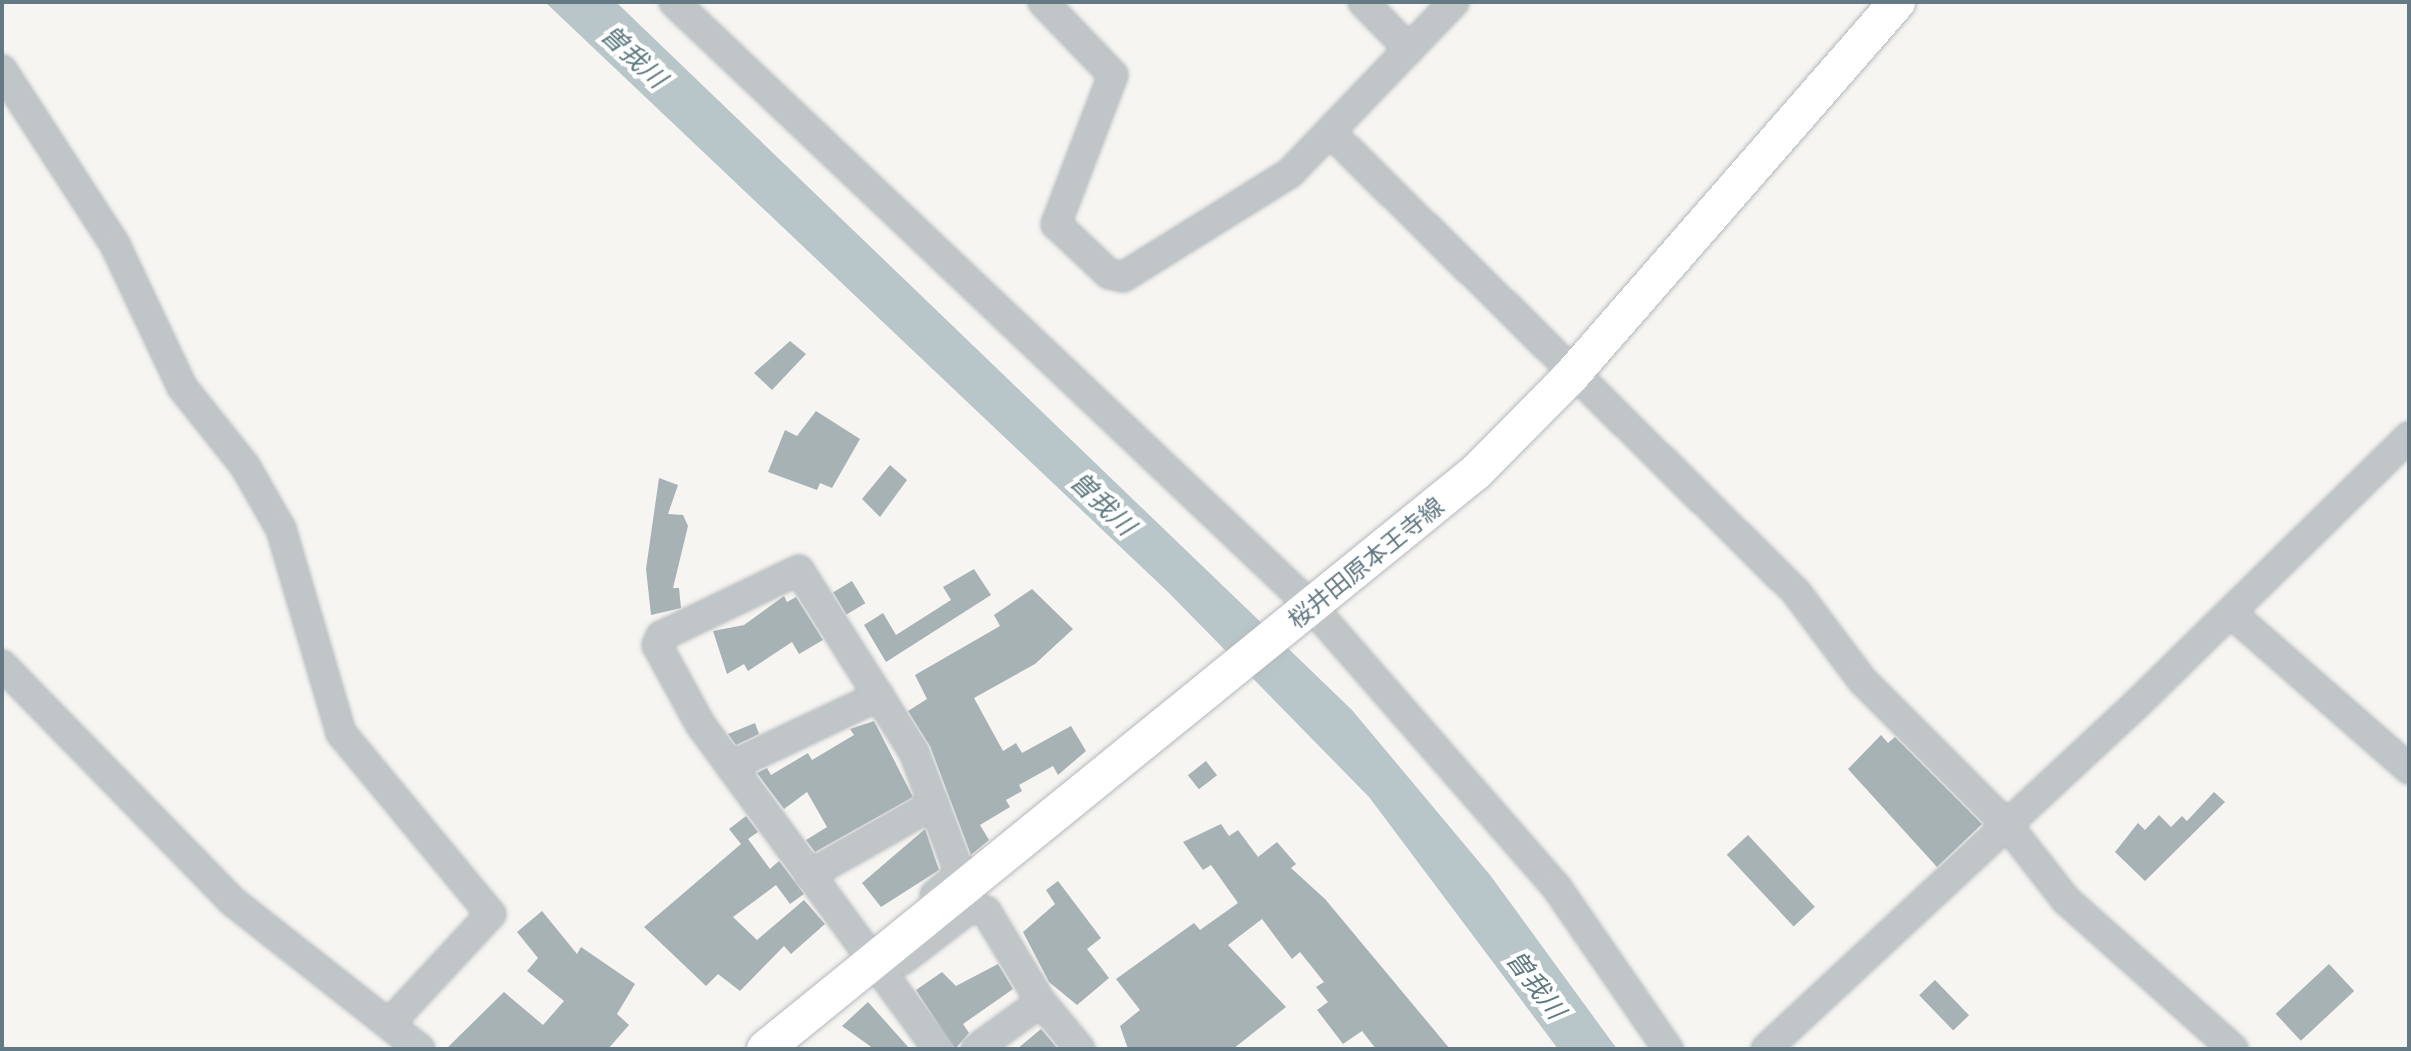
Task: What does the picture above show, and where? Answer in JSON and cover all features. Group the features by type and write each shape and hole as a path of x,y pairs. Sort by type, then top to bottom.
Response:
{"main road":[{"name":"桜井田原本王寺線","path":"765,1049 880,967 1476,472 1571,376 1897,2"}],"street":[{"path":"674,2 1309,610 1557,888 1668,1049"},
{"path":"1043,2 1113,75 1056,224 1109,274 1123,277 1154,262 1290,173 1454,2"},
{"path":"1363,2 1409,49"},
{"path":"2,70 11,103 115,245 175,376 245,466 281,529 341,733 491,914 389,1024"},
{"path":"1330,132 1571,376 1796,592 1862,680 2008,826 2066,900 2233,1049"},
{"path":"1766,1049 2008,826 2409,437"},
{"path":"880,967 877,943 960,874 934,804 879,696 799,570 661,636 657,645 731,766 938,1049"},
{"path":"2231,613 2409,769"},
{"path":"2,665 232,901 420,1049"},
{"path":"731,766 879,696"},
{"path":"809,875 934,804"},
{"path":"880,967 970,908 986,911 1041,1002 1080,1049"},
{"path":"976,1049 1041,1002"}],"water":[{"name":"曽我川","path":"545,2 616,2 1352,710 1490,875 1617,1049 1558,1049 1369,797 1168,592"}],"building":[{"path":"790,341 806,354 772,390 754,373"},
{"path":"816,411 860,439 832,488 820,483 817,490 768,472 785,430 797,436"},
{"path":"890,465 907,480 880,517 862,499"},
{"path":"659,478 678,485 668,514 683,515 688,526 673,588 679,588 681,608 651,615 646,569"},
{"path":"974,569 991,595 886,662 864,625 883,613 896,635 951,600 943,587"},
{"path":"852,581 865,603 847,615 833,592"},
{"path":"1032,589 1073,629 1035,664 974,698 1003,751 1016,743 1022,753 1071,726 1086,751 1058,775 1053,766 1019,785 1022,791 1006,800 1010,807 980,825 989,840 971,855 930,746 908,711 927,699 915,675 1000,626 994,615"},
{"path":"784,596 787,602 796,597 823,640 799,654 792,642 748,671 744,664 727,674 713,631 744,625"},
{"path":"874,721 913,797 815,852 806,840 827,827 807,792 784,809 757,773 767,768 771,775 808,753 812,760 854,735 850,729"},
{"path":"755,723 759,734 736,745 728,734"},
{"path":"1881,735 1888,743 1895,737 1982,824 1937,867 1848,769"},
{"path":"1206,761 1217,775 1199,789 1188,775"},
{"path":"2214,792 2225,802 2145,881 2115,852 2138,823 2145,830 2159,815 2171,827 2182,816 2187,821"},
{"path":"746,816 758,832 748,839 770,869 779,861 804,894 790,904 776,885 733,917 757,940 804,900 825,924 791,954 784,946 740,991 718,974 706,986 644,927 741,844 729,829"},
{"path":"1221,824 1229,836 1238,830 1258,857 1277,842 1296,864 1291,868 1325,899 1450,1049 1376,1049 1362,1031 1343,1044 1317,1010 1328,1002 1316,987 1324,982 1300,952 1292,959 1262,919 1228,945 1286,1007 1233,1049 1128,1049 1120,1026 1140,1010 1116,979 1194,923 1200,930 1238,903 1211,865 1203,870 1183,842"},
{"path":"925,829 939,870 881,907 862,883"},
{"path":"1748,835 1815,907 1794,926 1727,855"},
{"path":"1058,881 1101,938 1087,949 1109,978 1077,1005 1049,982 1023,932 1055,904 1046,890"},
{"path":"542,911 577,954 581,947 635,984 617,1014 629,1025 608,1049 446,1049 504,992 543,1025 564,1001 527,971 538,958 517,932"},
{"path":"998,964 1013,989 963,1024 969,1033 955,1049 916,990 942,972 956,986"},
{"path":"2329,964 2354,991 2301,1041 2276,1014"},
{"path":"1935,980 1969,1015 1953,1031 1919,995"},
{"path":"868,1002 910,1049 874,1049 842,1026"},
{"path":"1041,1029 1058,1049 1017,1049"}]}
